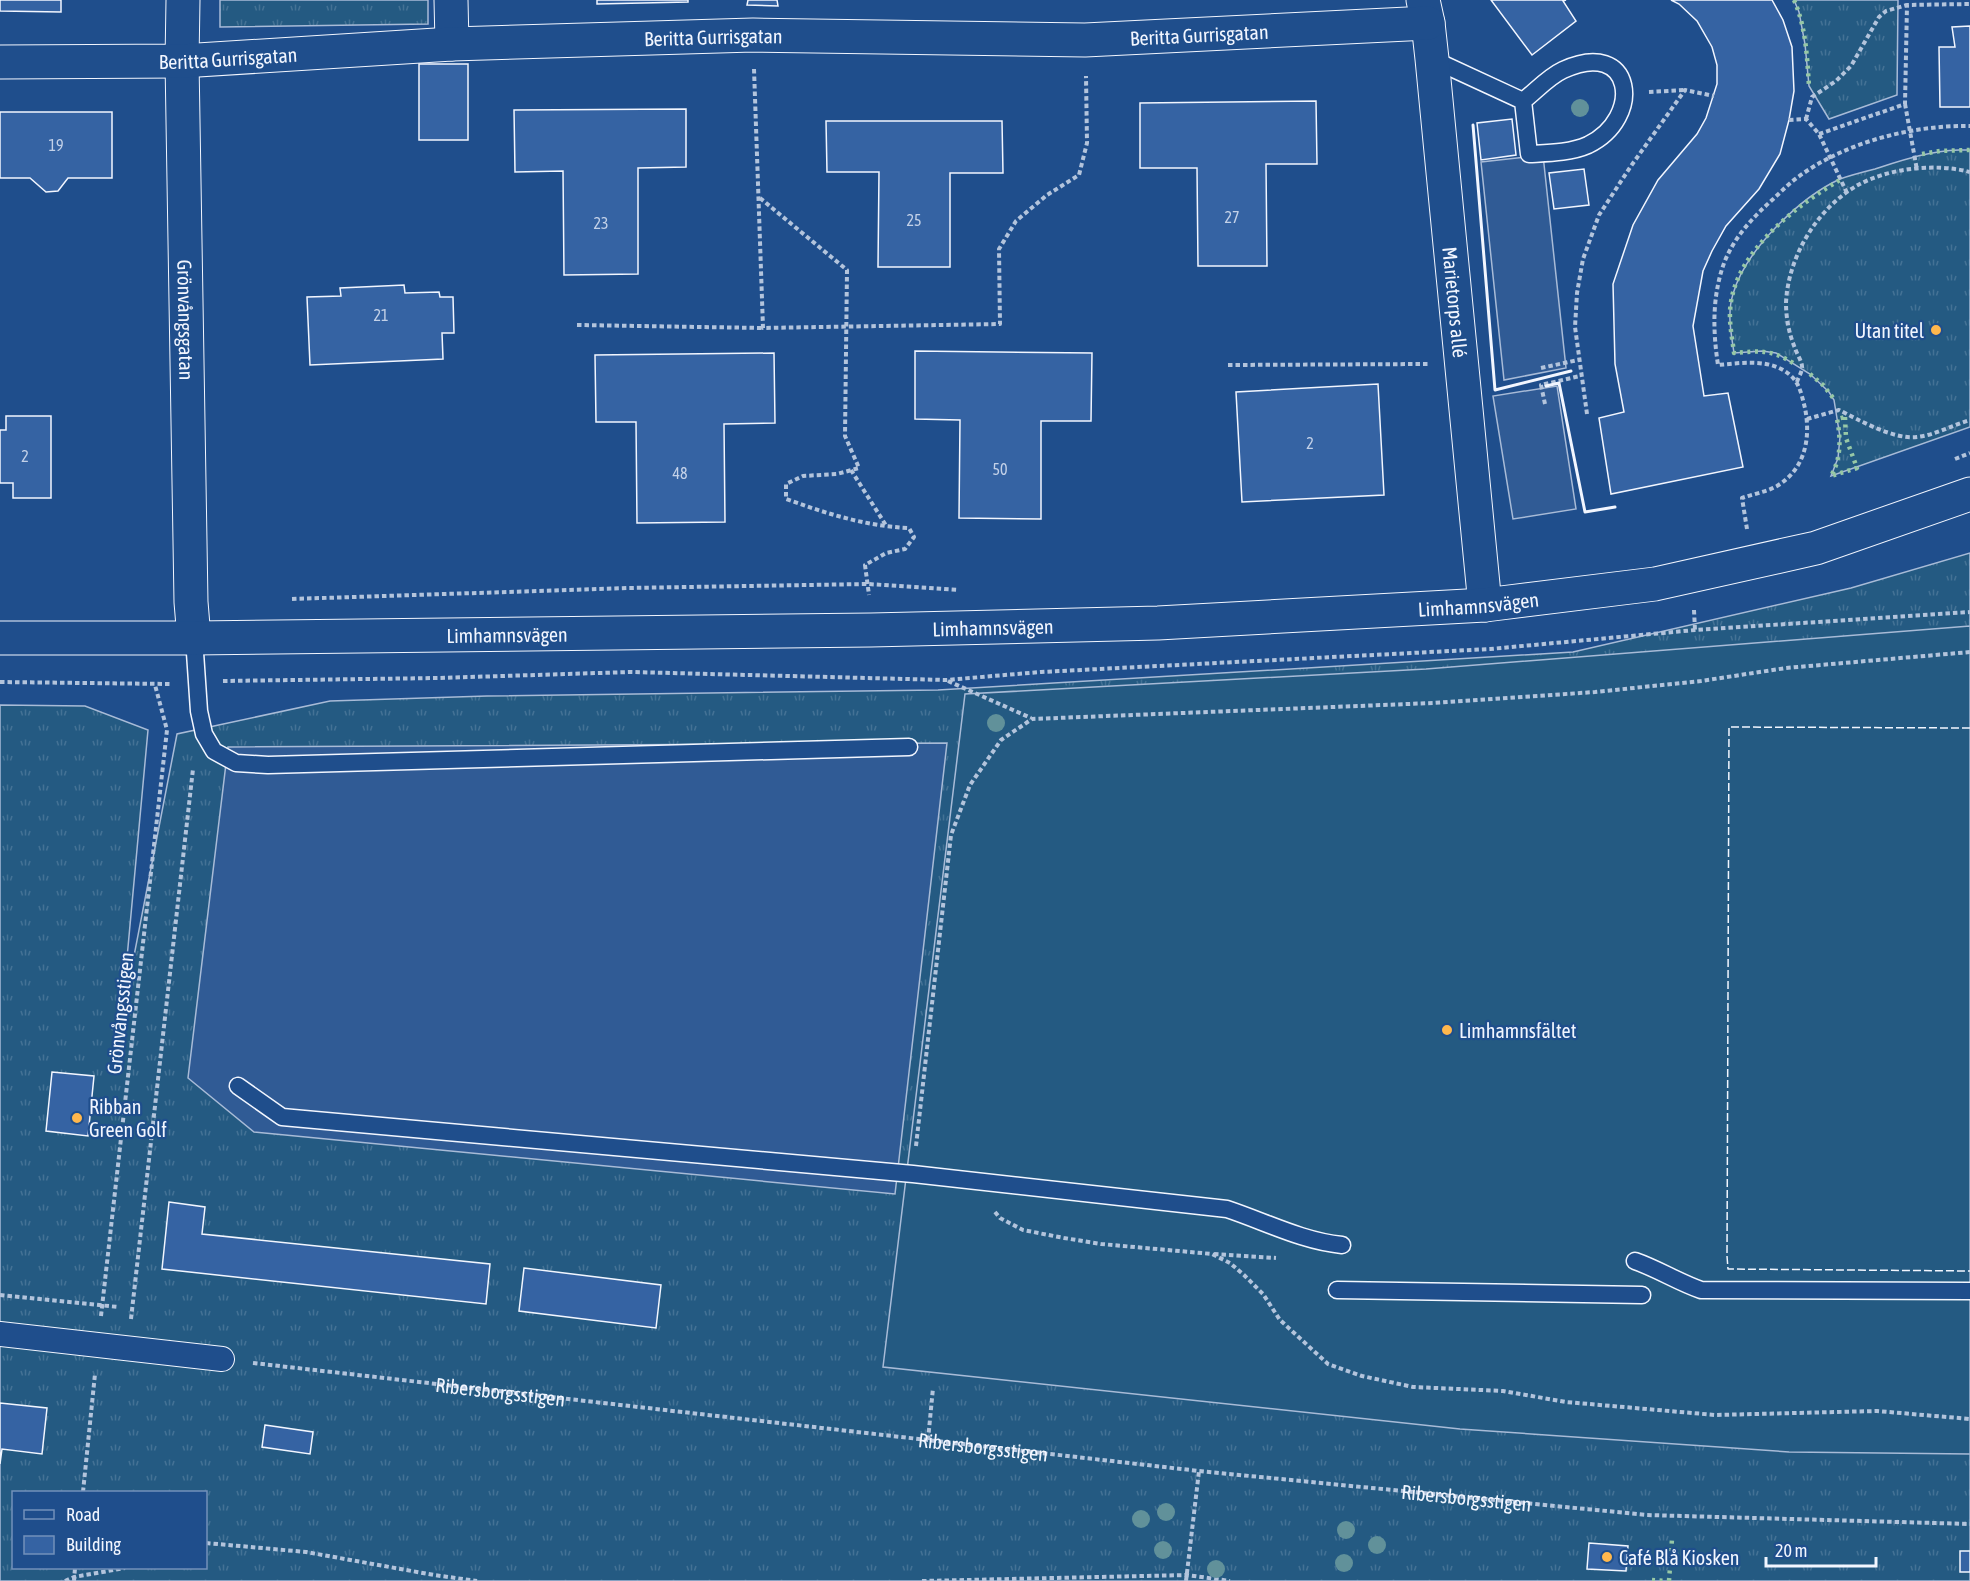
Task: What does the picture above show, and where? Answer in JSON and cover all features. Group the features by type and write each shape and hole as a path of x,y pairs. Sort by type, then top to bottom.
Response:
{"street":[{"name":"Grönvångsgatan","path":"183,0 182,61 191,602 194,638"},
{"path":"451,0 452,44"},
{"name":"Beritta Gurrisgatan","path":"0,62 182,61 452,44 753,35 1085,40 1425,12"},
{"name":"Marietorps allé","path":"1425,12 1432,59 1485,605"},
{"name":"Limhamnsvägen","path":"0,638 871,630 1158,623 1485,605 1655,584 1816,548 1970,494"},
{"path":"0,1334 222,1359"}],"lane":[{"path":"1432,59 1523,101"},
{"path":"1589,62 1607,63 1620,74 1626,93 1620,113 1607,132 1588,145 1559,153 1529,154 1523,101 1562,70 1589,62"},
{"path":"194,638 199,711 204,734 214,751 236,763 268,765 909,747"},
{"path":"238,1086 282,1118 913,1174 1227,1209 1264,1221 1303,1238 1342,1245"},
{"path":"1635,1261 1701,1290 1970,1291"},
{"path":"1337,1290 1642,1295"}],"path":[{"path":"1806,119 1812,97 1836,81 1851,66 1879,17 1886,11 1907,5 1970,4"},
{"path":"1907,5 1905,104 1917,170"},
{"path":"753,35 763,328"},
{"path":"577,325 763,328 1000,324 999,249 1016,221 1047,195 1079,175 1087,143 1085,40"},
{"path":"1587,414 1575,327 1577,293 1583,259 1599,214 1684,90"},
{"path":"1626,93 1684,90 1714,96"},
{"path":"1819,134 1905,104"},
{"path":"1789,120 1806,119"},
{"path":"1806,119 1819,134 1847,193"},
{"path":"1738,532 1748,530 1742,498 1776,486 1786,479 1799,463 1807,444 1807,419 1802,395 1790,374 1762,363 1718,365 1713,333 1715,303 1719,278 1727,256 1747,225 1761,209 1798,177 1830,158 1870,141 1910,131 1946,126 1970,126"},
{"path":"1797,383 1802,368 1789,328 1786,305 1794,266 1812,228 1824,213 1847,193 1875,178 1917,170 1949,168 1970,172"},
{"path":"760,198 847,270 845,436 859,468 837,474 803,476 786,484 786,499 818,511 874,526 909,528 914,537 905,549 886,552 866,565 871,630"},
{"path":"1541,368 1578,360"},
{"path":"1228,365 1461,364"},
{"path":"1545,404 1541,385 1580,375"},
{"path":"1807,419 1839,410 1869,425 1912,437 1923,436 1970,420"},
{"path":"1949,461 1970,453"},
{"path":"851,470 887,527"},
{"path":"286,599 630,588 868,584 963,590"},
{"path":"0,682 155,685 196,682 631,672 946,680 1041,672 1490,649 1695,630 1970,612"},
{"path":"946,680 1032,718 1433,703 1595,692 1786,669 1970,652"},
{"name":"Grönvångsstigen","path":"83,1491 167,729 155,685"},
{"path":"913,1174 951,835 970,785 1001,740 1032,718"},
{"path":"128,1348 192,771 204,734"},
{"path":"975,1181 988,1205 1000,1218 1023,1230 1101,1244 1286,1258"},
{"path":"1212,1254 1230,1263 1244,1275 1263,1294 1280,1320 1328,1364 1362,1376 1403,1385 1503,1390 1566,1402 1705,1414 1877,1412 1970,1419"},
{"path":"0,1295 118,1307"},
{"name":"Ribersborgsstigen","path":"222,1359 1198,1471 1647,1515 1970,1524"},
{"path":"928,1440 933,1388"},
{"path":"1186,1581 1198,1471"},
{"path":"207,1543 306,1552 477,1581"},
{"path":"65,1581 119,1569"},
{"path":"922,1581 1187,1575 1230,1581"}],"green space":[{"path":"220,0 428,0 428,24 220,27"},
{"path":"1794,0 1898,0 1897,95 1829,119 1809,86 1805,44 1799,12"},
{"path":"1970,150 1970,427 1831,476 1838,458 1840,437 1834,400 1829,392 1810,374 1776,353 1762,351 1734,353 1730,308 1739,277 1761,244 1791,212 1824,188 1840,179 1906,159"},
{"path":"1970,553 1970,1581 0,1581 0,705 85,706 148,730 121,1023 177,734 330,701 487,696 938,690 1573,652 1851,588"},
{"name":"Limhamnsfältet","path":"1970,626 1970,1454 1789,1452 1460,1429 883,1367 965,694 1426,669"}],"shaded area":[{"path":"1543,155 1566,368 1504,380 1481,162"},
{"path":"1557,386 1576,509 1513,519 1493,396"},
{"path":"947,743 895,1194 254,1132 188,1078 228,747"}],"building":[{"path":"0,0 61,0 61,12 0,11"},
{"path":"597,0 688,0 688,2 597,4"},
{"path":"748,0 777,0 778,6 747,5"},
{"path":"1491,0 1566,0 1563,1 1576,21 1532,55"},
{"path":"1671,0 1772,0 1783,20 1792,47 1794,91 1780,154 1759,189 1726,226 1703,271 1693,326 1704,396 1728,393 1743,467 1611,494 1599,418 1624,412 1615,364 1613,284 1633,225 1658,180 1697,134 1706,118 1717,84 1717,65 1712,47 1697,21 1679,4"},
{"path":"1970,26 1970,107 1940,107 1939,47 1955,47 1952,27"},
{"path":"419,64 468,64 468,140 419,140"},
{"path":"1316,101 1317,164 1266,164 1267,266 1198,266 1197,168 1140,168 1140,103"},
{"path":"686,109 686,167 638,168 638,274 564,275 563,171 515,172 514,110"},
{"path":"0,112 112,112 112,178 68,178 58,191 46,192 30,178 0,178"},
{"path":"1512,119 1516,155 1481,160 1477,123"},
{"path":"826,121 1002,121 1003,173 950,173 950,267 878,267 879,172 827,172"},
{"path":"1584,169 1589,205 1554,209 1549,173"},
{"path":"404,285 405,293 439,292 440,297 453,297 454,333 442,333 443,359 310,365 307,297 341,296 340,288"},
{"path":"915,351 1092,353 1091,421 1041,421 1041,519 959,518 960,420 915,419"},
{"path":"774,353 775,423 724,424 725,522 637,523 636,422 596,422 595,355"},
{"path":"1378,384 1384,495 1242,502 1236,392"},
{"path":"6,416 51,416 51,498 13,498 13,483 0,483 0,430 6,430"},
{"path":"52,1072 94,1076 88,1136 46,1131"},
{"path":"169,1202 205,1207 202,1234 490,1264 486,1304 162,1269"},
{"path":"524,1268 661,1285 656,1328 519,1311"},
{"path":"0,1403 47,1408 42,1454 2,1449 0,1464"},
{"path":"265,1425 313,1432 310,1454 262,1447"},
{"name":"Café Blå Kiosken","path":"1589,1543 1628,1546 1626,1571 1587,1569"},
{"path":"1960,1551 1970,1551 1970,1572 1960,1572"}],"hedge":[{"path":"1794,0 1807,53 1809,86"},
{"path":"1922,154 1970,150"},
{"path":"1793,363 1778,355 1764,352 1734,353 1730,321 1731,302 1736,283 1745,264 1772,231 1806,202 1840,180"},
{"path":"1810,374 1834,399"},
{"path":"1845,417 1846,438 1857,468 1831,476 1837,463 1839,449 1837,419 1845,417"},
{"path":"1669,1581 1672,1539"},
{"path":"1652,1580 1666,1581"}],"fence":[{"path":"1970,728 1729,727 1727,1256 1728,1269 1970,1271"}],"wall":[{"path":"1473,125 1495,390 1571,371"},
{"path":"1546,386 1559,383 1585,512 1615,507"}],"place":[{"name":"Utan titel","path":"1936,330"},
{"name":"Limhamnsfältet","path":"1447,1030"},
{"name":"Ribban Green Golf","path":"77,1118"},
{"name":"Café Blå Kiosken","path":"1607,1557"}]}
